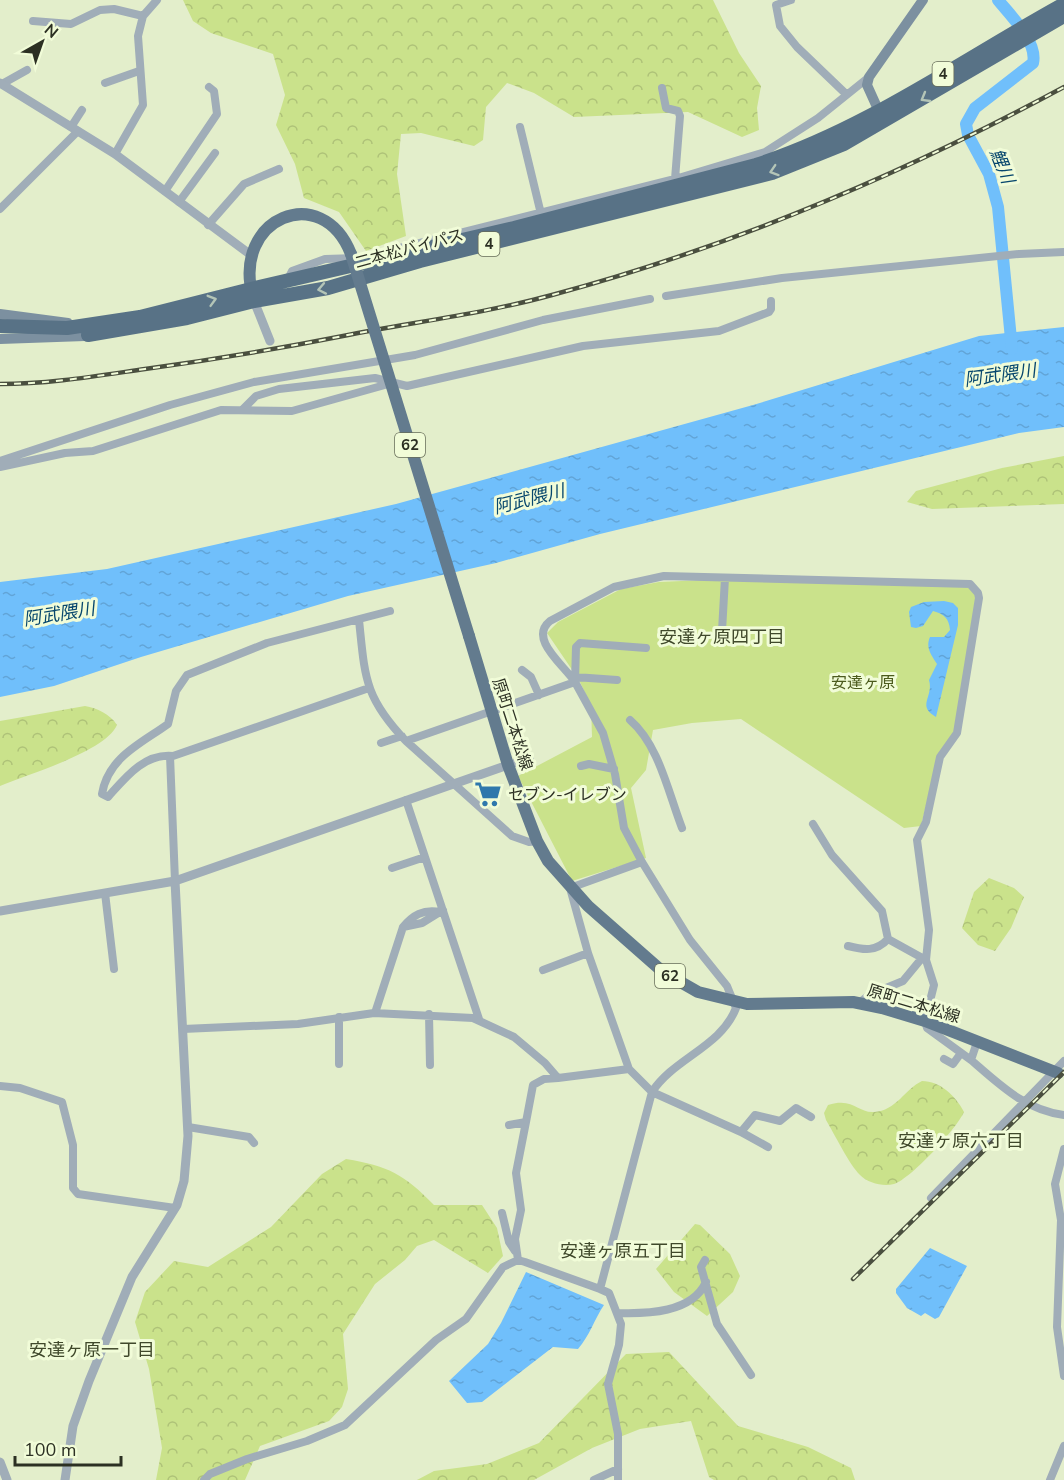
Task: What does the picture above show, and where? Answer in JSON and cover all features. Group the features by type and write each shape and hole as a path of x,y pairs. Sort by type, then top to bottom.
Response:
{"highway":[{"name":"4","path":"882,116 1010,41 1064,4"},
{"name":"4","path":"1010,41 1064,16"},
{"name":"二本松バイパス","path":"253,295 287,280 514,228 756,165 882,116"},
{"name":"二本松バイパス","path":"0,337 89,331 193,305 253,295 328,288 420,261 772,173 844,144 882,116"},
{"name":"二本松バイパス","path":"0,326 89,331"}],"main road":[{"path":"882,116 867,85 869,77 923,0"},
{"name":"原町二本松線","path":"251,255 260,236 272,224 289,215 314,216 331,226 343,237 351,254 392,383 508,765 537,840 548,861 570,888 663,972 698,992 735,1001 772,1005 859,1003 925,1021 1056,1072"},
{"path":"251,255 253,295"},
{"path":"0,314 89,331"}],"street":[{"path":"115,154 143,105 138,36 144,16 157,0"},
{"path":"791,0 776,4 780,26 797,47 846,94"},
{"path":"33,21 71,24 100,10 114,9 144,16"},
{"path":"1,83 27,70"},
{"path":"105,82 140,71"},
{"path":"287,280 292,271 325,260 362,258 675,179 765,152 818,118 869,77"},
{"path":"1,83 115,154 251,255"},
{"path":"165,191 217,114 214,91 209,87"},
{"path":"662,88 666,108 678,111 680,116 675,179"},
{"path":"0,209 75,129 82,110"},
{"path":"520,127 541,214"},
{"path":"178,202 215,153"},
{"path":"208,225 244,184 279,169"},
{"path":"666,296 782,278 1064,252"},
{"path":"253,295 270,341"},
{"path":"0,461 172,404 254,381 415,355 543,320 650,298"},
{"path":"243,409 264,393 301,386 375,378 407,386 583,346 719,331 769,312 771,301"},
{"path":"0,467 65,453 93,451 212,412 243,409 280,412 392,383"},
{"path":"600,1288 652,1092 673,1068 723,1030 736,1008 727,986 690,940 624,828 614,769 603,733 575,680 542,640 543,629 550,621 617,586 664,576 970,584 978,592 957,733 940,757 926,822 917,840 929,930 924,959 934,985 925,1021 927,1028 971,1059 1024,1103 1044,1112 1064,1115"},
{"path":"722,631 725,578"},
{"path":"369,688 170,756 159,756 147,761 129,774 108,797 102,794 104,784 124,754 136,743 168,724 176,691 187,675 267,643 390,611"},
{"path":"359,620 365,677 385,719 512,836 529,842 537,840"},
{"path":"575,680 576,647 580,643 646,648"},
{"path":"522,670 531,677 539,696"},
{"path":"381,743 539,696 575,680 617,680"},
{"path":"630,720 643,731 656,758 682,828"},
{"path":"65,1480 78,1410 121,1301 142,1260 175,1208 188,1159 170,756"},
{"path":"0,911 175,881 453,783 530,759"},
{"path":"580,766 589,764 614,769"},
{"path":"406,800 441,911 479,1019"},
{"path":"813,824 832,855 882,911 888,939 924,959"},
{"path":"392,868 425,857"},
{"path":"642,862 570,888 588,953 629,1069 652,1092 741,1132 768,1147"},
{"path":"105,892 114,969"},
{"path":"375,1013 403,927 422,923 441,911"},
{"path":"848,946 864,950 872,949 888,939"},
{"path":"543,970 588,953"},
{"path":"859,1003 869,995 903,981 924,959"},
{"path":"183,1029 298,1024 375,1013 429,1014 479,1019 514,1037 545,1063 558,1078"},
{"path":"429,1014 430,1065"},
{"path":"339,1017 339,1064"},
{"path":"971,1059 977,1042"},
{"path":"944,1059 952,1064 961,1053"},
{"path":"931,1198 1056,1072 1064,1061"},
{"path":"515,1251 521,1210 516,1173 533,1085 544,1079 629,1069"},
{"path":"0,1086 20,1088 62,1102 72,1134 73,1188 78,1194 175,1208"},
{"path":"741,1132 755,1115 780,1121 796,1108 811,1117"},
{"path":"509,1125 526,1122"},
{"path":"188,1127 249,1137 254,1143"},
{"path":"1064,1149 1055,1184 1061,1220 1057,1327 1064,1376"},
{"path":"502,1213 509,1242 518,1260"},
{"path":"204,1480 210,1474 247,1459 307,1441 345,1425 436,1340 466,1318 503,1267 518,1260 609,1293 617,1313 621,1334 608,1384 618,1434 618,1480"},
{"path":"705,1260 700,1267 717,1324 751,1374"},
{"path":"617,1313 684,1305 695,1299 706,1282"},
{"path":"1050,1480 1064,1446"},
{"path":"0,1462 7,1480"},
{"path":"594,1480 618,1469"}],"green space":[{"path":"183,0 713,0 739,53 761,86 757,108 759,130 742,137 688,112 574,117 534,93 507,83 486,107 483,140 474,146 421,133 401,134 397,174 406,236 366,251 339,212 304,198 295,164 276,125 285,95 273,54 211,33 193,21"},
{"path":"1064,456 1064,504 932,509 907,502 916,491 1002,468"},
{"name":"安達ヶ原","path":"705,580 967,586 976,595 955,730 937,760 921,826 904,828 741,719 692,723 653,730 646,770 631,788 646,858 572,881 518,776 592,737 591,705 579,680 547,633 558,622 621,589 659,582"},
{"path":"85,706 103,712 114,721 117,725 110,735 82,753 0,786 0,721"},
{"path":"989,878 1014,888 1024,897 1011,928 995,951 978,945 962,928 974,892"},
{"path":"922,1081 947,1090 964,1112 933,1152 902,1180 885,1185 867,1180 851,1164 826,1120 824,1113 828,1105 844,1103 868,1112 882,1111"},
{"path":"346,1159 384,1168 394,1173 434,1205 482,1205 497,1228 503,1256 488,1273 434,1240 417,1246 405,1260 375,1284 343,1334 348,1389 342,1407 329,1421 260,1446 245,1480 156,1480 162,1448 149,1369 135,1322 145,1292 174,1261 208,1267 271,1227 322,1174"},
{"path":"695,1224 700,1225 730,1254 740,1276 733,1292 707,1316 674,1292 656,1269"},
{"path":"669,1352 738,1426 808,1447 851,1468 855,1480 714,1480 709,1477 691,1421 640,1429 592,1448 534,1480 417,1480 434,1471 487,1464 539,1443 626,1354"}],"water":[{"name":"阿武隈川","path":"1064,327 1064,427 1019,433 600,534 496,563 348,596 141,657 54,686 0,697 0,582 107,569 396,504 753,405 979,336"},
{"path":"924,602 953,603 958,608 958,625 936,717 930,713 926,705 929,680 937,664 928,645 930,637 944,637 950,630 948,622 945,617 933,611 923,626 911,627 909,612 911,607"},
{"path":"930,1248 967,1266 939,1317 935,1319 925,1313 921,1316 907,1308 896,1293 896,1289"},
{"path":"526,1272 604,1305 578,1349 553,1347 482,1402 467,1403 449,1381 488,1344"}],"waterway":[{"name":"鯉川","path":"998,0 1027,38 1031,46 1033,63 975,108 966,124 968,135 989,174 998,207 1012,349"}],"railway":[{"path":"0,384 72,379 219,358 474,313 552,295 685,255 814,206 940,150 1064,87"},
{"path":"853,1279 1064,1072"}],"place":[{"name":"セブン-イレブン","path":"488,794"}],"district":[{"name":"安達ヶ原四丁目","path":"722,637"},
{"name":"安達ヶ原六丁目","path":"961,1141"},
{"name":"安達ヶ原五丁目","path":"623,1251"},
{"name":"安達ヶ原一丁目","path":"92,1350"}]}
